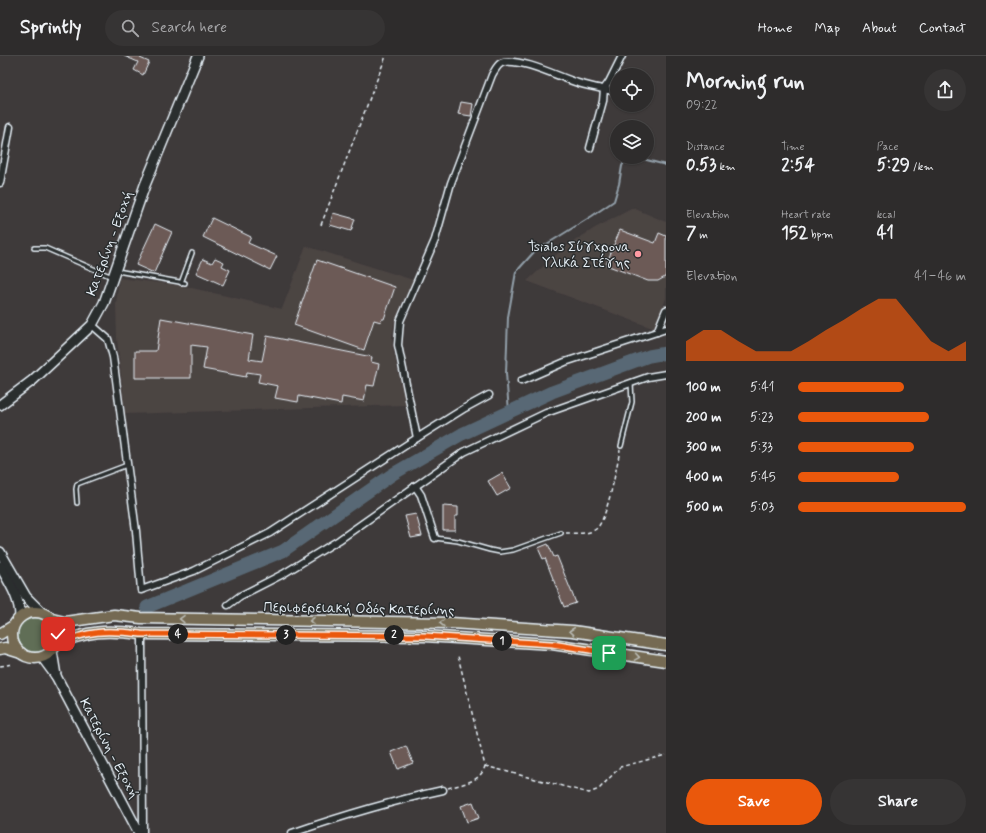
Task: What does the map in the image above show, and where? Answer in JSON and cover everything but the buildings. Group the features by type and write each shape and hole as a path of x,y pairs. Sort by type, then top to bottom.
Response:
{"main road":[{"name":"Κατερίνη - Εξοχή","path":"0,405 33,380 92,325 104,303 145,185 198,56"},
{"path":"0,552 26,597 41,612 52,619 58,630 58,638 54,648 42,657 31,657 5,648 0,649"},
{"path":"0,566 15,592 20,609 20,617"},
{"path":"21,653 13,641 12,633 14,626 20,617 30,612 41,612"},
{"name":"Περιφερειακή Οδός Κατερίνης","path":"52,619 65,622 114,615 149,618 451,623 573,631 666,645"},
{"path":"0,634 14,626"},
{"name":"Περιφερειακή Οδός Κατερίνης","path":"54,648 82,634 107,630 141,634 425,636 552,644 666,661"},
{"name":"Κατερίνη - Εξοχή","path":"54,648 56,676"},
{"name":"Κατερίνη - Εξοχή","path":"42,657 56,676 139,833"}],"street":[{"path":"590,148 603,101 604,89 622,56"},
{"path":"417,438 398,345 400,321 435,240 451,183 492,75 500,64 511,63 527,65 577,82 610,90"},
{"path":"0,182 10,127"},
{"path":"657,332 666,310"},
{"path":"92,325 108,339 113,357 136,531 141,590 194,571 270,533 417,438 489,395"},
{"path":"521,381 565,362 666,328"},
{"path":"228,605 240,596 283,574 339,540 464,452 546,413 648,377 666,374"},
{"path":"415,486 421,495 435,538"},
{"path":"142,638 143,833"},
{"path":"292,833 387,803 443,790"}],"lane":[{"path":"34,248 45,248 114,274 183,283 192,253"},
{"path":"621,446 632,402 631,383"},
{"path":"78,503 76,489 77,484 128,465"},
{"path":"435,538 458,541 500,552 513,550 561,533"}],"path":[{"path":"321,226 386,56"},
{"path":"561,533 588,533 600,525 606,509 621,446"},
{"path":"443,790 472,781 484,773 485,766 458,656"},
{"path":"0,666 13,664"},
{"path":"485,766 589,793 599,789 620,767 666,755"}],"shaded area":[{"path":"633,208 666,222 666,298 655,329 527,281 565,247 595,228"},
{"path":"306,246 413,280 395,320 392,338 393,349 406,405 125,414 117,338 116,305 119,278 179,285 282,309"}],"green space":[{"path":"32,618 38,618 42,619 49,625 52,635 51,642 45,649 38,652 32,652 28,651 21,645 18,638 18,632 19,628 25,621"}],"waterway":[{"path":"654,162 666,165"},
{"path":"509,412 506,373 508,317 516,272 534,252 614,201 623,164"},
{"path":"147,607 283,551 393,474 462,434 552,392 649,356 666,353"}],"place":[{"name":"Tsialos Σύγχρονα Υλικά Στέγης","path":"638,254"}],"route":[{"path":"58,634 56,645 87,633 107,630 141,634 425,636 552,644 609,653"}]}
